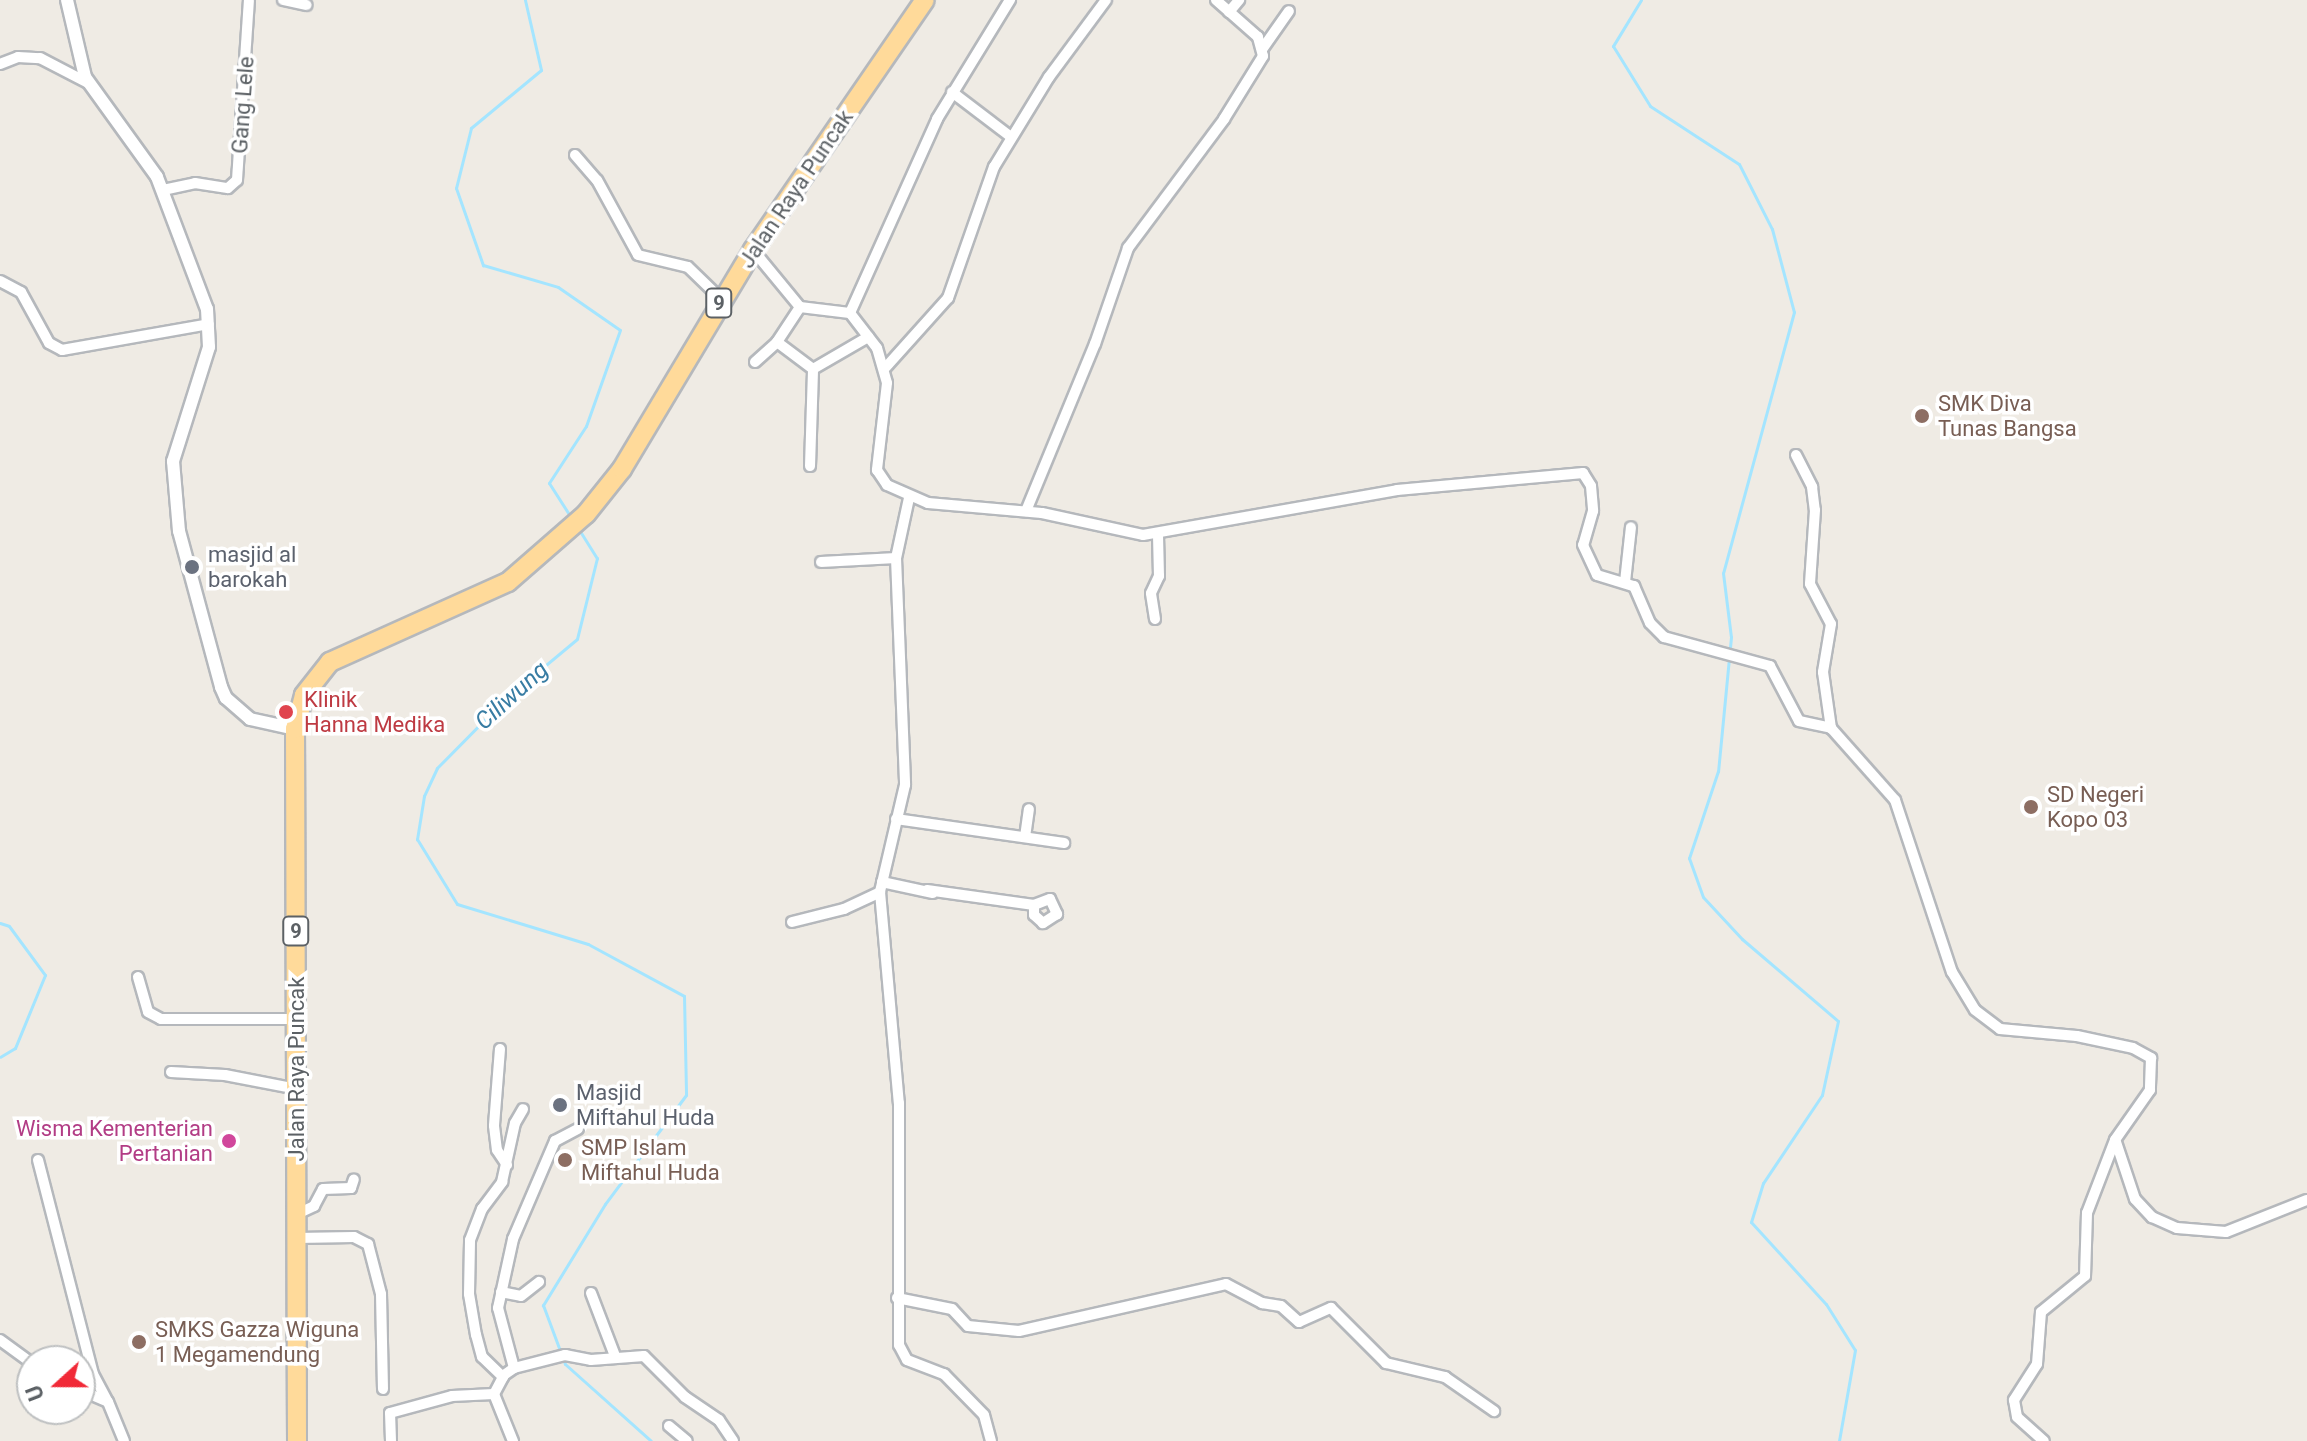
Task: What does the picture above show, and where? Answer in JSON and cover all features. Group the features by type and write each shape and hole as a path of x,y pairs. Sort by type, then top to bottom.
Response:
{"highway":[{"name":"Jalan Raya Puncak","path":"297,1441 295,729 309,685 330,662 493,590 534,560 586,514 622,469 753,250 925,0"}],"street":[{"path":"67,0 77,56 88,83 163,190 195,269 209,324 200,383 174,450 179,531 226,698 250,719 295,729"},
{"name":"Gang Lele","path":"163,190 195,183 228,188 237,180 249,0"},
{"path":"283,0 306,5"},
{"path":"850,313 952,92 1010,0"},
{"path":"886,367 948,298 983,193 1011,137 1106,0"},
{"path":"1216,0 1263,48"},
{"path":"1229,12 1239,0"},
{"path":"1026,511 1095,344 1128,248 1224,119 1263,48 1289,11"},
{"path":"0,64 18,57 40,58 88,83"},
{"path":"952,92 1011,137"},
{"path":"575,155 597,180 638,255 688,267 721,299"},
{"path":"753,250 800,307 850,313 868,337 886,367 877,470 887,485 909,498 972,510 1026,511 1133,534 1158,534 1397,490 1576,471 1586,476 1592,493 1593,515 1583,542 1589,560 1600,576 1625,582 1637,591 1658,634 1774,670 1802,724 1831,728"},
{"path":"0,281 21,292 49,343 62,350 209,324"},
{"path":"755,362 777,342 800,307"},
{"path":"813,369 868,337"},
{"path":"777,342 813,369"},
{"path":"810,466 813,369"},
{"path":"1796,455 1812,487 1815,510 1810,584 1831,624 1823,672 1831,728 1898,805 1955,980 1975,1010 2000,1029 2077,1036 2133,1048 2151,1058 2150,1090 2115,1140 2087,1213 2085,1276 2041,1312 2037,1364 2013,1405 2017,1417 2044,1441"},
{"path":"909,498 896,558 905,785 881,887 899,1103 897,1298 903,1357 944,1374 988,1420 991,1441"},
{"path":"1625,582 1631,527"},
{"path":"1155,619 1151,593 1159,576 1158,534"},
{"path":"821,562 896,558"},
{"path":"1025,837 1029,809"},
{"path":"896,819 1064,843"},
{"path":"792,922 844,909 881,887 927,890 1034,907"},
{"path":"138,977 148,1012 161,1019 296,1019"},
{"path":"500,1049 494,1126 497,1150 508,1167"},
{"path":"171,1072 225,1075 297,1089"},
{"path":"503,1377 482,1357 476,1335 469,1294 470,1240 508,1167 515,1123 523,1109"},
{"path":"514,1368 499,1321 501,1292 513,1239 555,1141 578,1129"},
{"path":"2115,1140 2135,1199 2146,1213 2168,1225 2226,1232 2307,1200"},
{"path":"38,1160 93,1374 124,1441"},
{"path":"297,1214 314,1206 323,1189 349,1189 354,1179"},
{"path":"297,1238 354,1237 368,1244 381,1294 383,1389"},
{"path":"501,1292 521,1296 539,1282"},
{"path":"897,1298 952,1309 968,1326 1019,1331 1226,1284 1262,1303 1277,1304 1299,1322 1331,1308 1386,1363 1445,1377 1494,1411"},
{"path":"591,1293 615,1356"},
{"path":"513,1441 494,1394 503,1377 514,1368 565,1355 591,1360 644,1356 685,1397 719,1420 733,1441"},
{"path":"391,1441 390,1413 452,1396 494,1394"},
{"path":"96,1397 108,1402"},
{"path":"669,1426 687,1441"}],"waterway":[{"name":"Ciliwung","path":"525,0 541,70 471,128 456,188 483,265 558,287 620,330 586,426 549,483 572,519"},
{"path":"1641,0 1613,46 1650,106 1739,164 1772,229 1794,312 1723,573 1731,637 1718,771 1689,858 1703,897 1742,939 1838,1021 1822,1095 1763,1183 1751,1222 1826,1304 1855,1350 1839,1441"},
{"name":"Ciliwung","path":"578,528 597,558 577,639 505,699 437,768 424,796 417,839 457,904 588,944 684,996 686,1095 605,1204 543,1305 565,1364 651,1441"},
{"path":"0,923 9,926 45,975 15,1048 0,1057"}],"place":[{"name":"SMK Diva Tunas Bangsa","path":"1922,416"},
{"name":"masjid al barokah","path":"192,567"},
{"name":"Klinik Hanna Medika","path":"286,712"},
{"name":"SD Negeri Kopo 03","path":"2031,807"},
{"name":"Masjid Miftahul Huda","path":"560,1105"},
{"name":"Wisma Kementerian Pertanian","path":"229,1141"},
{"name":"SMP Islam Miftahul Huda","path":"565,1160"},
{"name":"SMKS Gazza Wiguna 1 Megamendung","path":"139,1342"}]}
